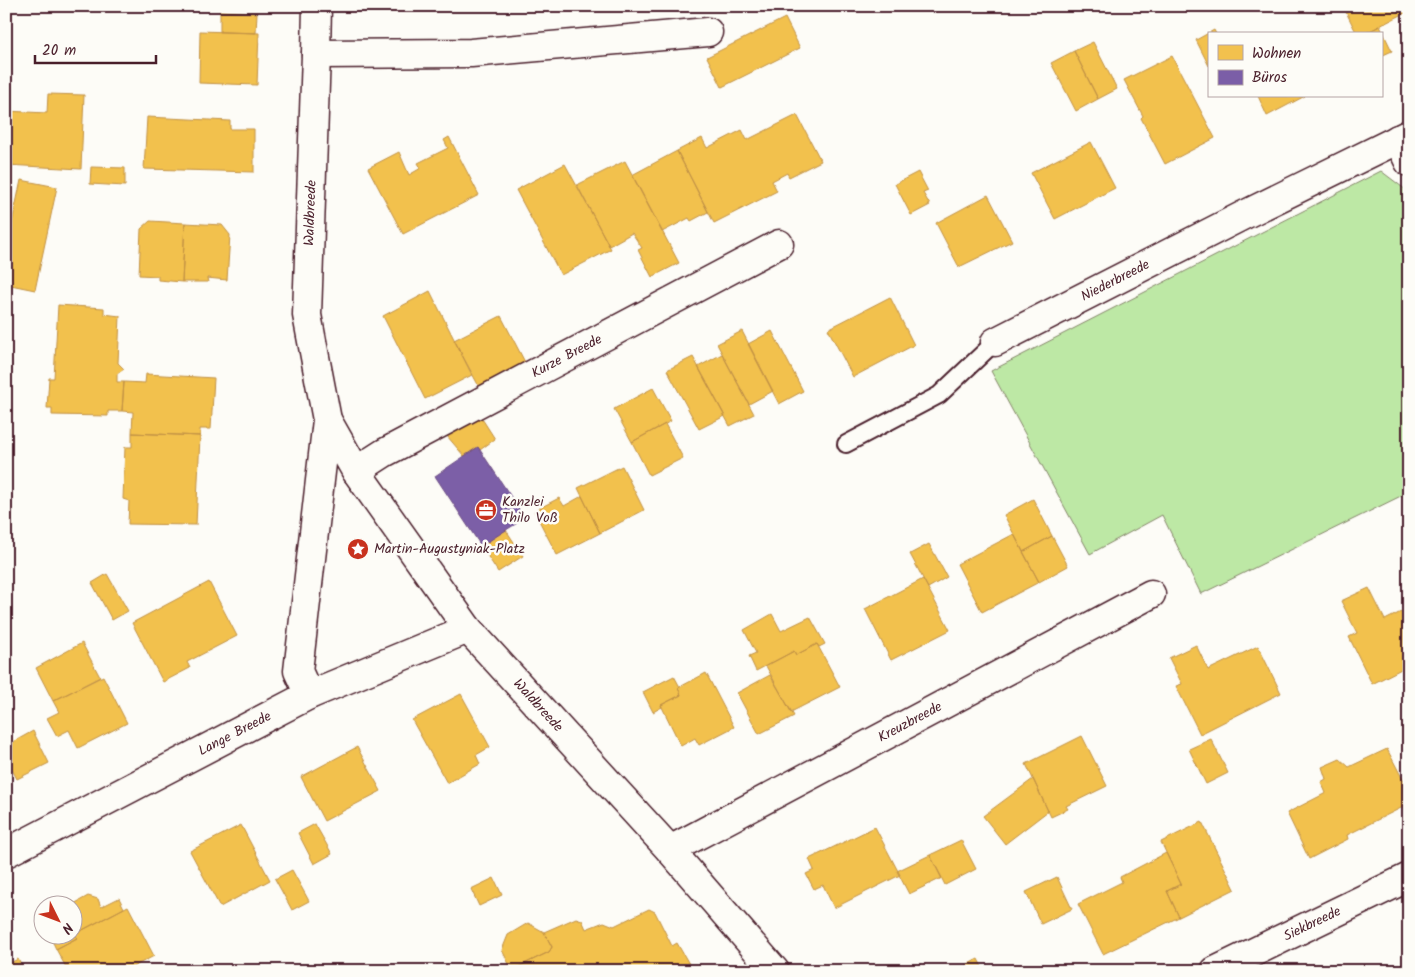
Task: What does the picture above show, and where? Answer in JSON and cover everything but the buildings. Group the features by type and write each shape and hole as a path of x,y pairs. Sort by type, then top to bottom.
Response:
{"street":[{"name":"Waldbreede","path":"309,695 298,672 327,420 307,315 317,6"},
{"path":"316,54 471,53 708,32"},
{"name":"Niederbreede","path":"995,342 1235,219 1405,145"},
{"name":"Kurze Breede","path":"356,471 384,453 779,244"},
{"name":"Waldbreede","path":"327,420 356,471 468,629 670,850 775,971"},
{"name":"Kreuzbreede","path":"670,850 1151,594"},
{"name":"Lange Breede","path":"6,853 309,695 468,629"},
{"name":"Siekbreede","path":"1214,971 1409,877"}],"lane":[{"name":"Niederbreede","path":"846,444 939,395 995,342"}],"green space":[{"path":"1381,171 1406,190 1409,196 1409,492 1201,594 1162,515 1090,554 991,371"}],"place":[{"name":"Kanzlei Thilo Voß","path":"486,510"},
{"name":"Martin-Augustyniak-Platz","path":"358,549"}]}
